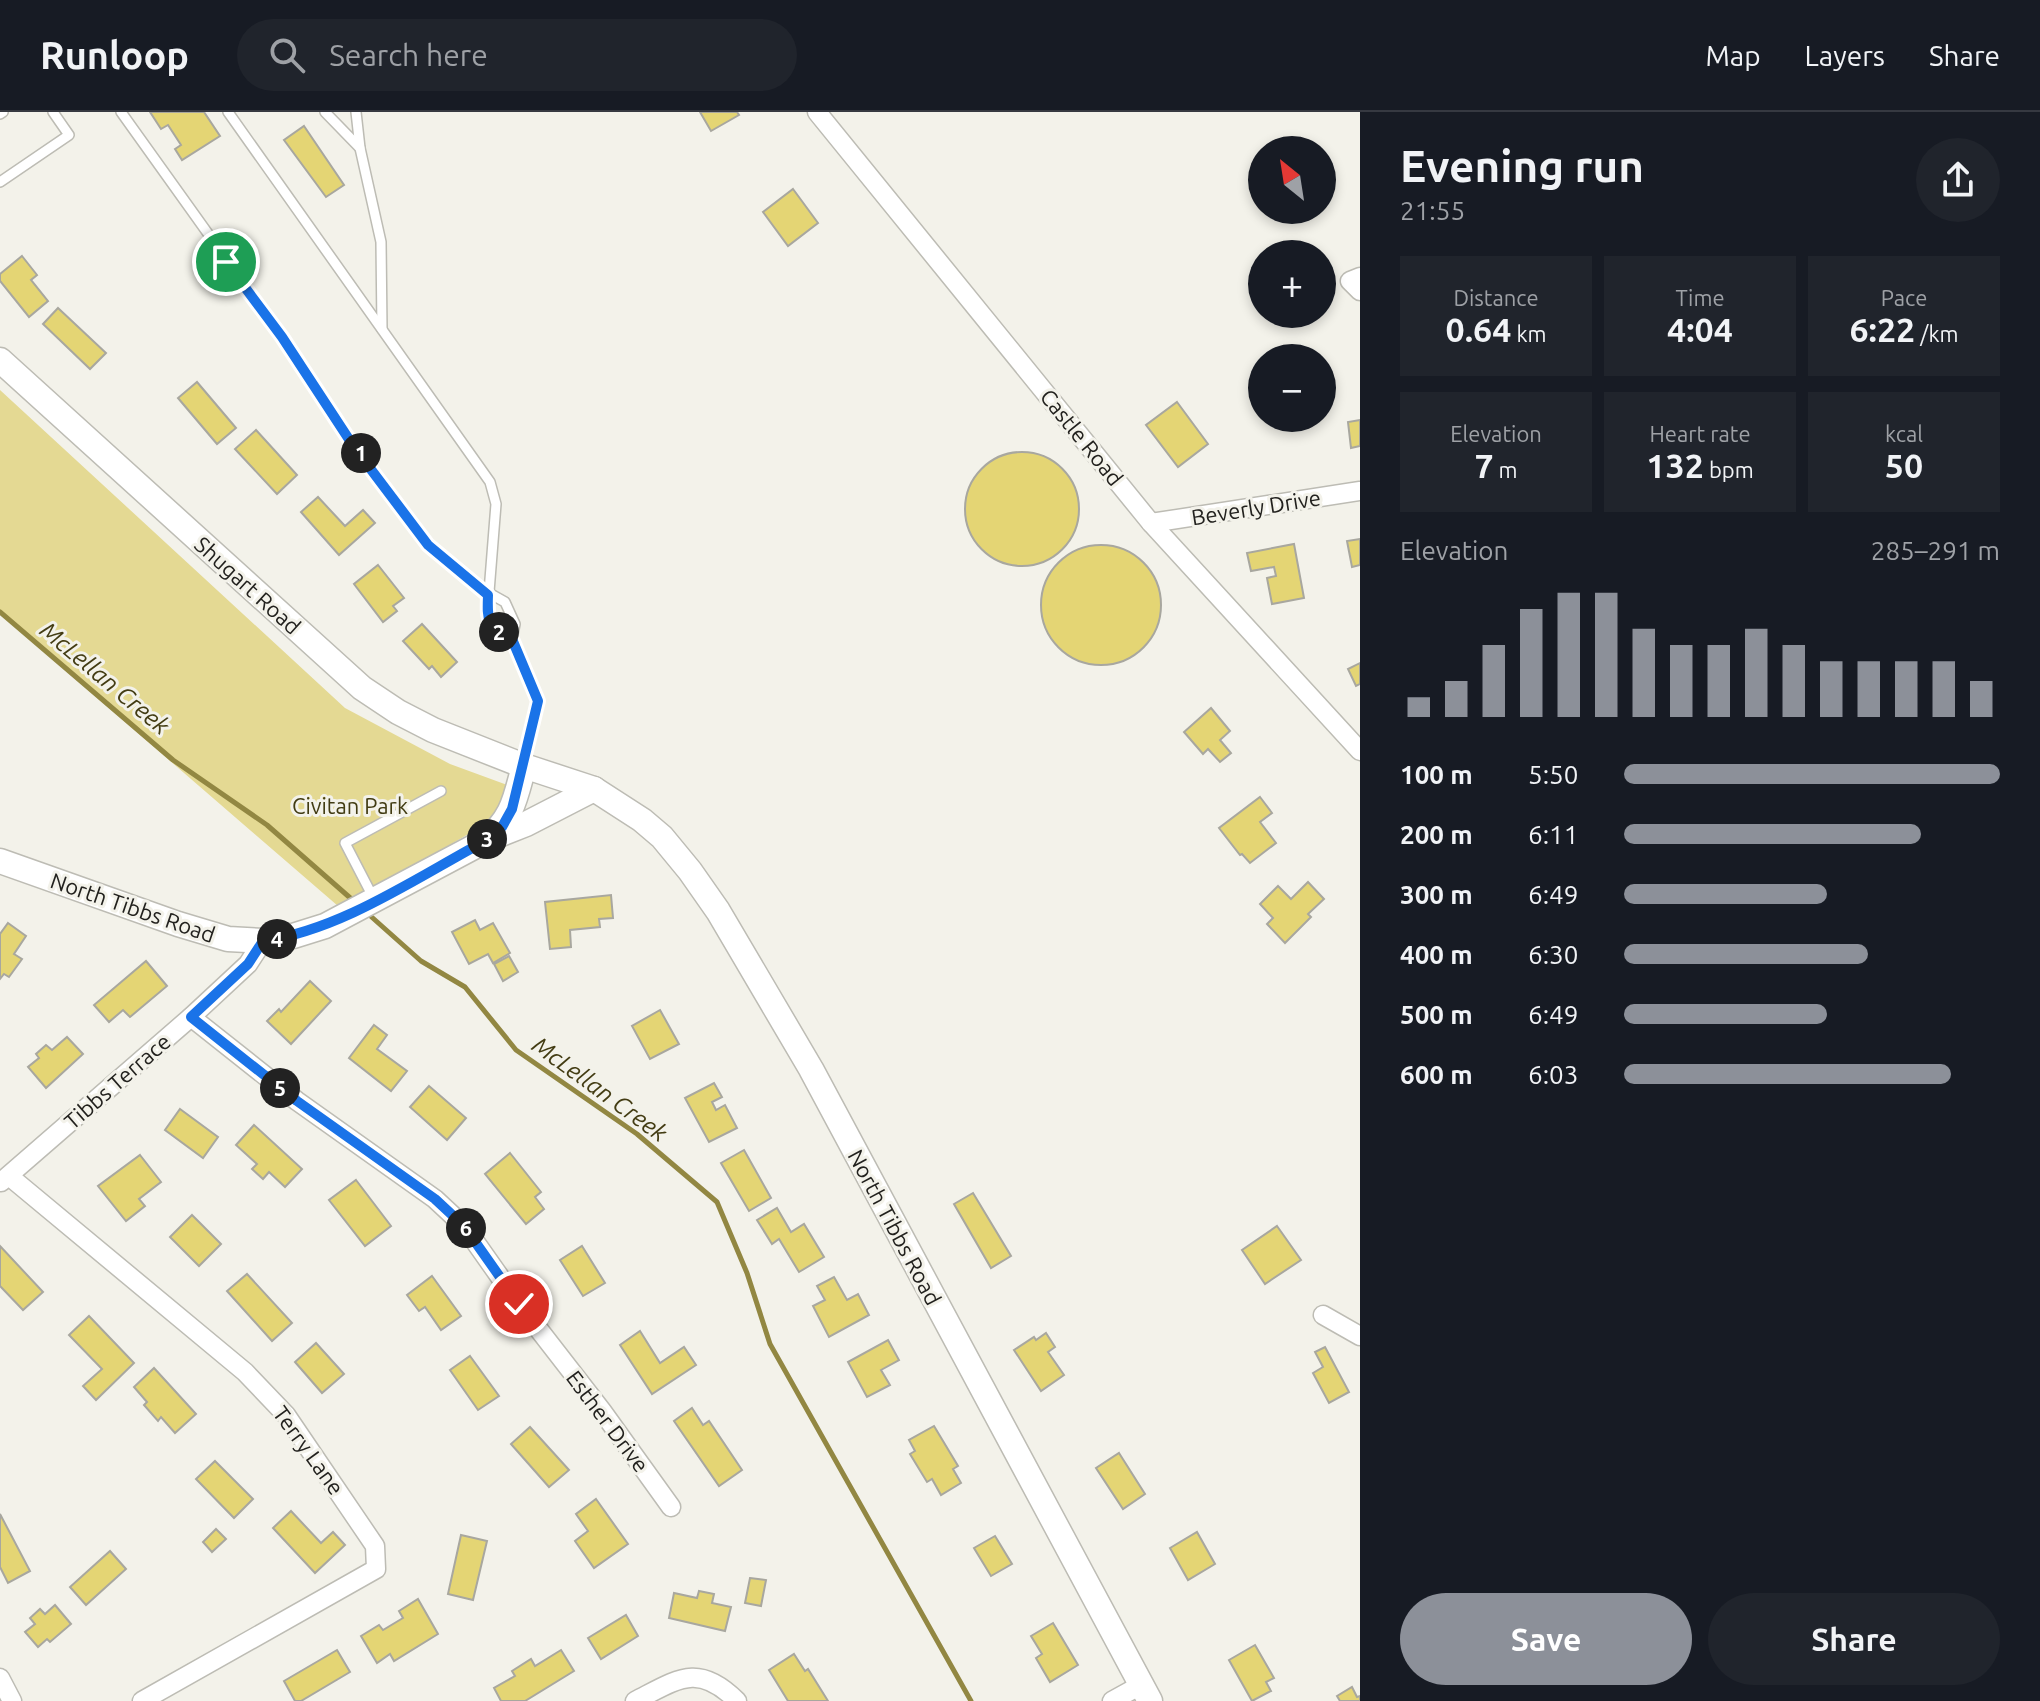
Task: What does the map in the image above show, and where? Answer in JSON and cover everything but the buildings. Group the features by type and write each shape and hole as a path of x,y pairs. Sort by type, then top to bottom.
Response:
{"street":[{"name":"Castle Road","path":"817,112 1151,523 1359,749"},
{"name":"Shugart Road","path":"0,360 362,688 433,730 524,766"},
{"name":"Beverly Drive","path":"1151,523 1360,491"},
{"name":"North Tibbs Road","path":"485,841 502,827 512,809 524,766 594,789 662,837 718,911 811,1069 1145,1693"},
{"name":"North Tibbs Road","path":"0,861 178,924 228,939 263,941 325,926 485,841 594,789"},
{"name":"Tibbs Terrace","path":"5,1180 191,1017 248,964 263,941"},
{"name":"Esther Drive","path":"191,1017 297,1101 435,1199 464,1226 671,1507"},
{"name":"Terry Lane","path":"5,1180 245,1372 286,1415 375,1546 376,1569 142,1701"},
{"path":"1323,1315 1360,1336"},
{"path":"0,1678 12,1701"},
{"path":"635,1701 682,1678 708,1678 737,1701"},
{"path":"1112,1701 1145,1693"}],"lane":[{"path":"0,182 69,135 53,112"},
{"path":"121,112 282,337 354,447 428,545 488,595 505,602 515,624 512,639 538,701 524,766"},
{"path":"228,112 490,482 496,504 487,617 493,629 512,639"},
{"path":"325,112 360,148"},
{"path":"356,112 360,148 381,242 382,329"},
{"path":"372,901 345,843 441,791"}],"green space":[{"name":"Civitan Park","path":"0,390 345,708 450,764 518,789 489,822 338,906 0,614"}],"waterway":[{"name":"McLellan Creek","path":"0,612 173,760 267,825 356,903"},
{"name":"McLellan Creek","path":"366,912 421,961 465,987 516,1050 637,1134 717,1202 747,1273 770,1344 971,1701"}],"route":[{"path":"226,262 282,337 354,447 428,545 488,595 487,617 493,629 512,639 538,701 512,809 502,827 485,841 325,926 263,941 248,964 191,1017 297,1101 435,1199 464,1226 519,1304"}]}
